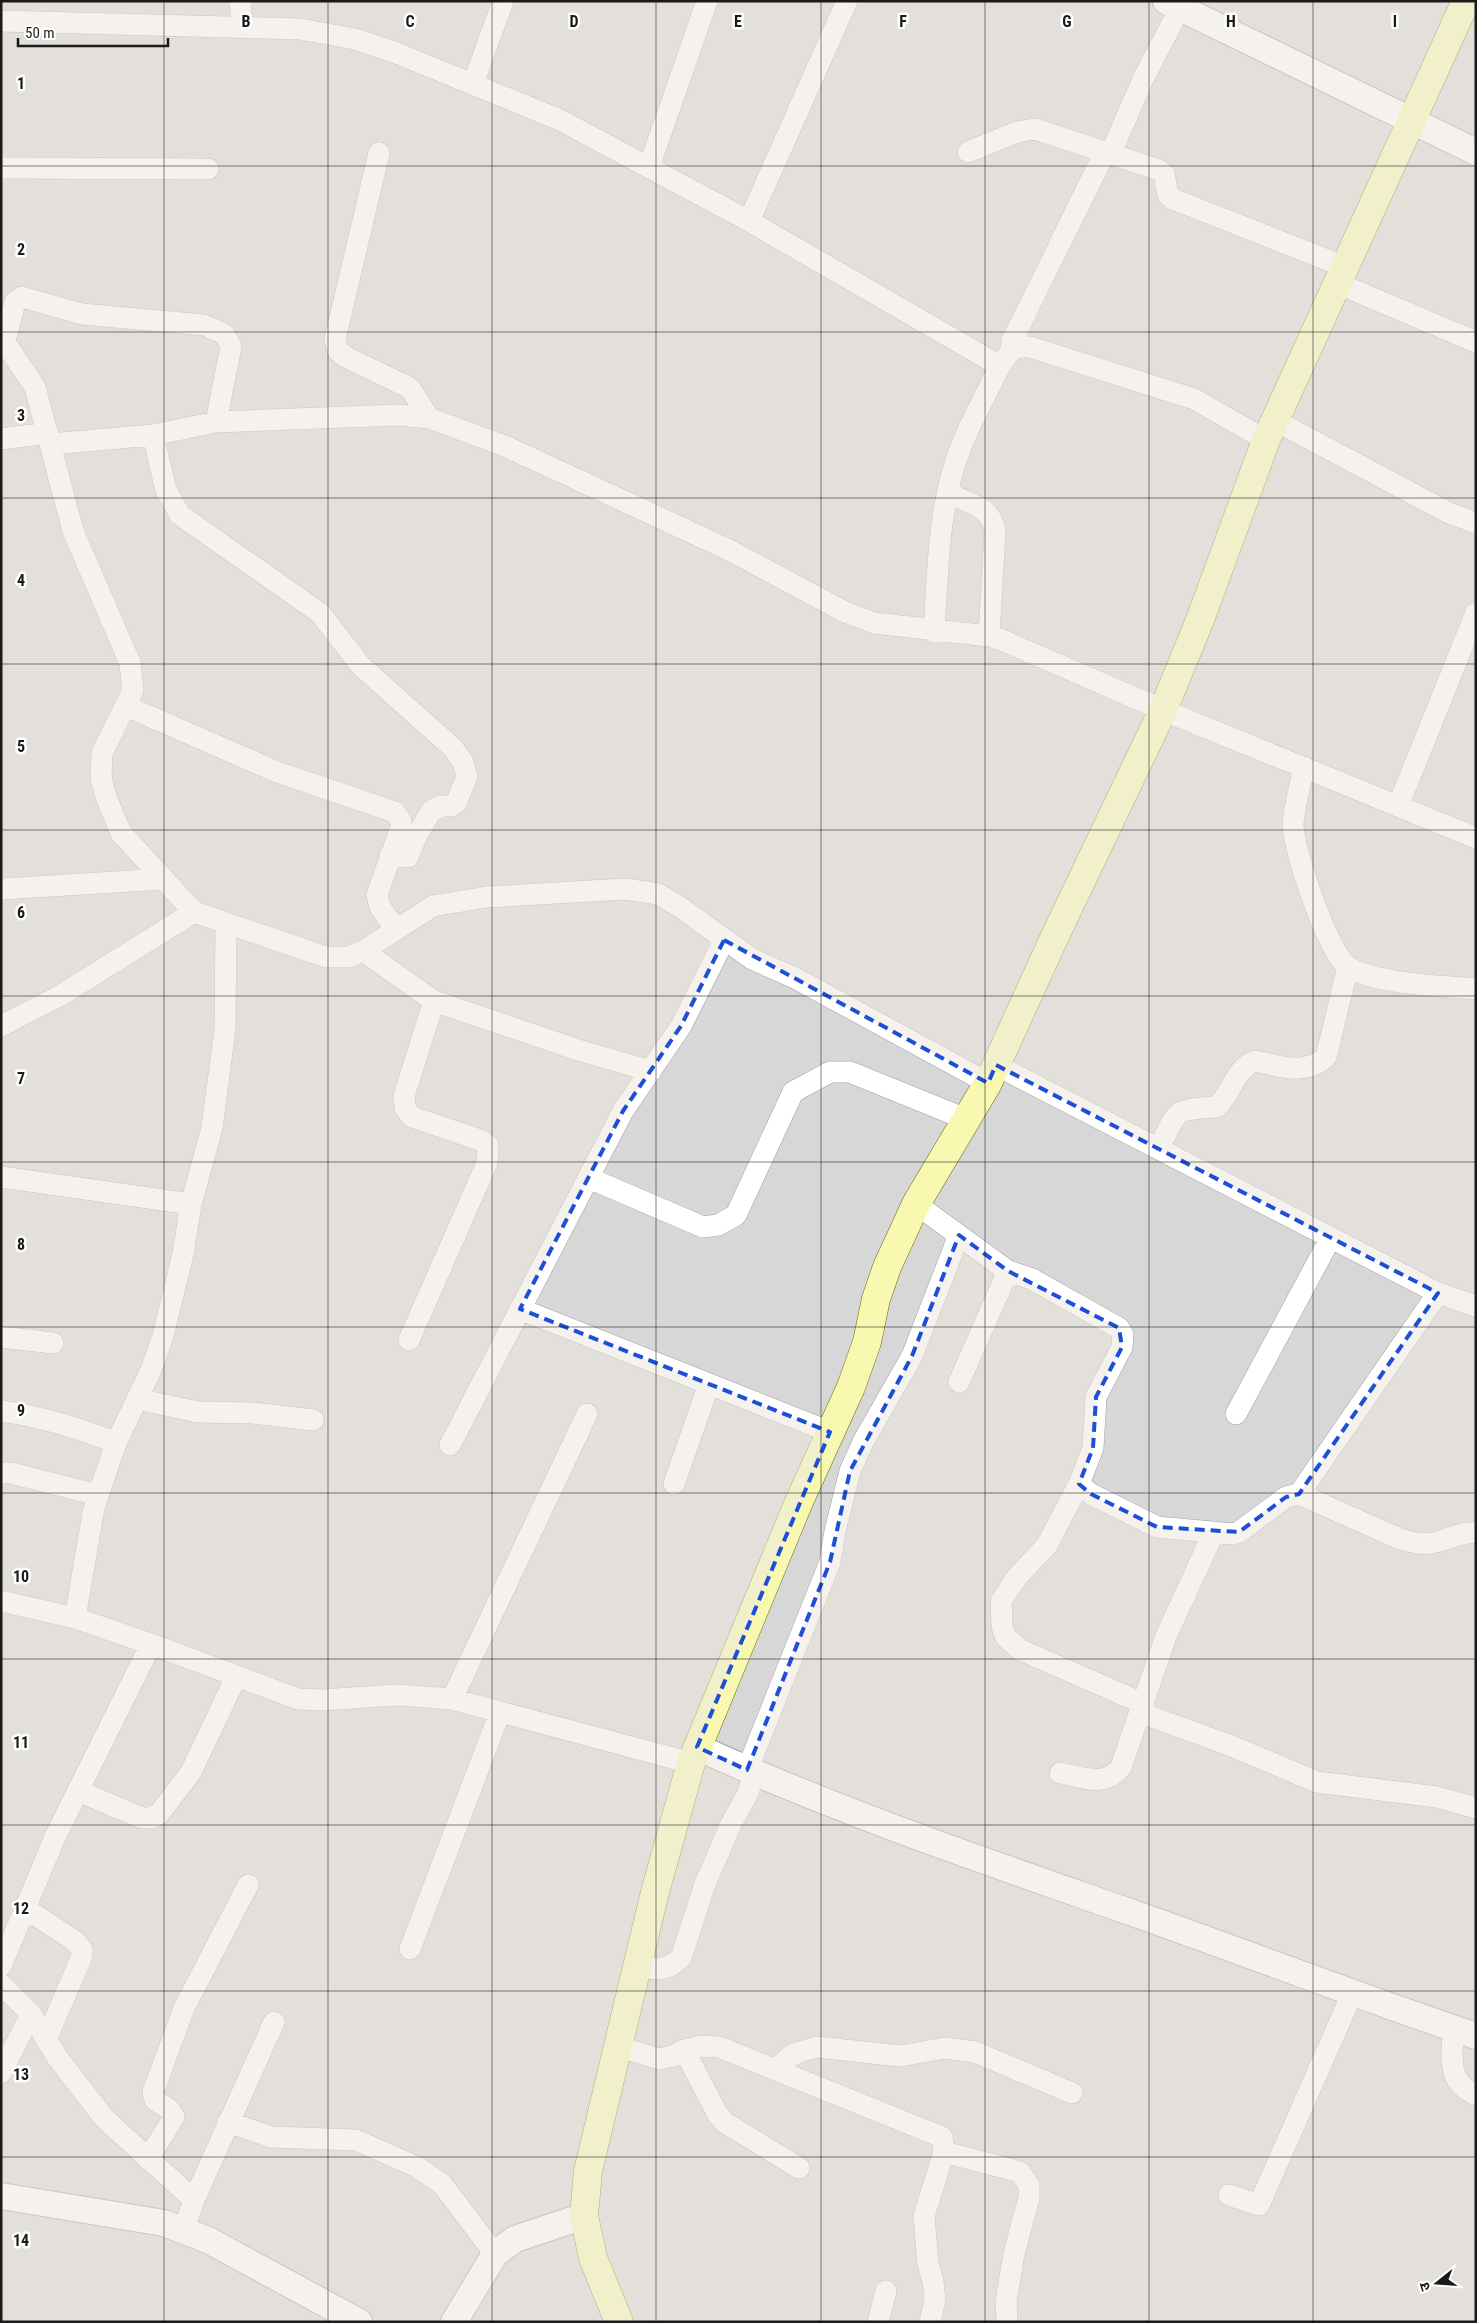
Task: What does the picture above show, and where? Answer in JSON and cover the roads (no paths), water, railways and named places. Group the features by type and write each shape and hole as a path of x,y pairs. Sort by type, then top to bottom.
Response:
{"main road":[{"path":"619,2322 593,2258 584,2216 588,2171 636,1967 672,1829 694,1755 798,1504 851,1387 867,1342 876,1299 887,1267 916,1204 968,1120 992,1074 1163,710 1200,620 1271,430 1466,1"}],"street":[{"path":"240,1 242,27"},
{"path":"473,84 503,1"},
{"path":"650,167 707,1"},
{"path":"749,220 847,1"},
{"path":"934,632 940,546 948,494 962,445 1144,77 1173,5 1476,152"},
{"path":"1,21 300,29 355,39 394,52 560,120 1005,357"},
{"path":"968,152 1016,132 1035,129 1159,170 1164,174 1168,195 1173,199 1341,275 1476,342"},
{"path":"379,152 336,345 338,350 346,357 410,388 429,418"},
{"path":"1,168 208,169"},
{"path":"216,422 232,346 224,334 204,325 82,314 22,297 15,302 3,339 35,387 73,531 130,663 133,690 102,752 101,778 106,797 122,833 194,912 326,957 349,957 363,951 432,906 487,897 625,889 658,894 680,907 752,959 992,1074 1159,1148 1438,1294 1476,1306"},
{"path":"1005,357 1020,346 1030,347 1194,399 1271,430 1449,513 1476,523"},
{"path":"1,439 153,435 216,422 399,415 429,418 504,446 729,550 845,612 874,624 934,632 989,636 1163,710 1476,838"},
{"path":"153,435 166,490 180,515 320,612 361,666 453,748 463,762 467,777 456,803 451,806 441,806 431,811 416,836 408,857 390,855"},
{"path":"948,494 982,508 994,520 995,532 989,636"},
{"path":"1398,806 1476,613"},
{"path":"126,706 277,772 394,812 401,821 401,827 377,895 380,907 396,930"},
{"path":"1304,767 1293,824 1296,850 1314,901 1336,954 1348,967 1376,977 1416,984 1476,989"},
{"path":"1,889 164,880"},
{"path":"1,1026 61,995 194,912"},
{"path":"75,1618 94,1508 116,1443 151,1370 163,1336 183,1254 191,1204 212,1128 225,1030 226,923"},
{"path":"450,1445 624,1111 681,1026 724,940"},
{"path":"363,951 434,1001 578,1050 651,1071"},
{"path":"1159,1148 1176,1114 1185,1109 1217,1107 1230,1092 1242,1068 1249,1063 1255,1061 1296,1069 1319,1063 1326,1057 1348,967"},
{"path":"409,1340 487,1163 489,1154 488,1145 480,1140 412,1117 406,1108 404,1096 434,1001"},
{"path":"589,1178 703,1227 718,1225 736,1215 793,1092 830,1072 850,1072 968,1120"},
{"path":"1,1176 191,1204"},
{"path":"916,1204 1008,1270 1032,1279 1111,1322 1119,1328 1123,1335 1122,1347 1096,1397 1093,1448 1079,1484 1047,1545 1016,1578 1001,1601 1002,1626 1005,1636 1019,1649 1142,1709 1317,1782 1436,1797 1476,1808"},
{"path":"636,1967 659,1969 670,1966 681,1958 705,1884 731,1824 748,1793 751,1771 830,1562 835,1531 850,1471 863,1442 912,1356 959,1235"},
{"path":"1236,1414 1330,1239"},
{"path":"959,1382 1008,1270"},
{"path":"1299,1494 1438,1294"},
{"path":"520,1309 830,1432"},
{"path":"1,1337 53,1343"},
{"path":"674,1484 709,1384"},
{"path":"137,1399 198,1412 254,1413 313,1420"},
{"path":"1,1411 35,1416 75,1426 116,1443"},
{"path":"452,1699 587,1414"},
{"path":"1,1473 11,1473 98,1495"},
{"path":"1079,1484 1091,1494 1157,1527 1214,1532 1239,1532 1286,1497 1299,1494 1400,1539 1415,1543 1432,1544 1460,1535 1476,1533"},
{"path":"1060,1773 1100,1780 1113,1776 1120,1767 1142,1709 1166,1636 1214,1532"},
{"path":"1,1601 75,1618 151,1644 298,1699 322,1700 397,1695 452,1699 500,1712 694,1755 751,1771 944,1846 1240,1951 1352,1994 1465,2032 1452,2070 1456,2081 1464,2090 1476,2095"},
{"path":"1,1966 55,1837 151,1644"},
{"path":"78,1792 142,1818 151,1818 159,1814 191,1772 236,1677"},
{"path":"410,1949 500,1712"},
{"path":"148,2159 174,2117 170,2110 155,2100 153,2092 184,2008 248,1885"},
{"path":"26,1909 75,1941 82,1950 82,1956 46,2040"},
{"path":"1,1984 30,2014 46,2040 104,2118 194,2200"},
{"path":"1229,2196 1259,2205 1352,1994"},
{"path":"1,2073 30,2014"},
{"path":"183,2231 194,2200 274,2022"},
{"path":"617,2046 658,2059 701,2046 719,2047 942,2138 945,2143 944,2152 924,2216 928,2264 933,2282 934,2299 930,2322"},
{"path":"776,2070 789,2057 798,2052 817,2047 900,2056 945,2048 975,2052 1072,2093"},
{"path":"684,2050 703,2082 717,2113 724,2122 799,2168"},
{"path":"228,2122 271,2137 342,2138 356,2140 417,2167 442,2184 495,2254"},
{"path":"944,2152 1020,2172 1028,2186 1029,2197 1014,2254 1006,2301 1007,2322"},
{"path":"1,2196 164,2224 208,2240 359,2322"},
{"path":"454,2322 495,2254 515,2239 584,2216"},
{"path":"878,2322 886,2291"}]}
